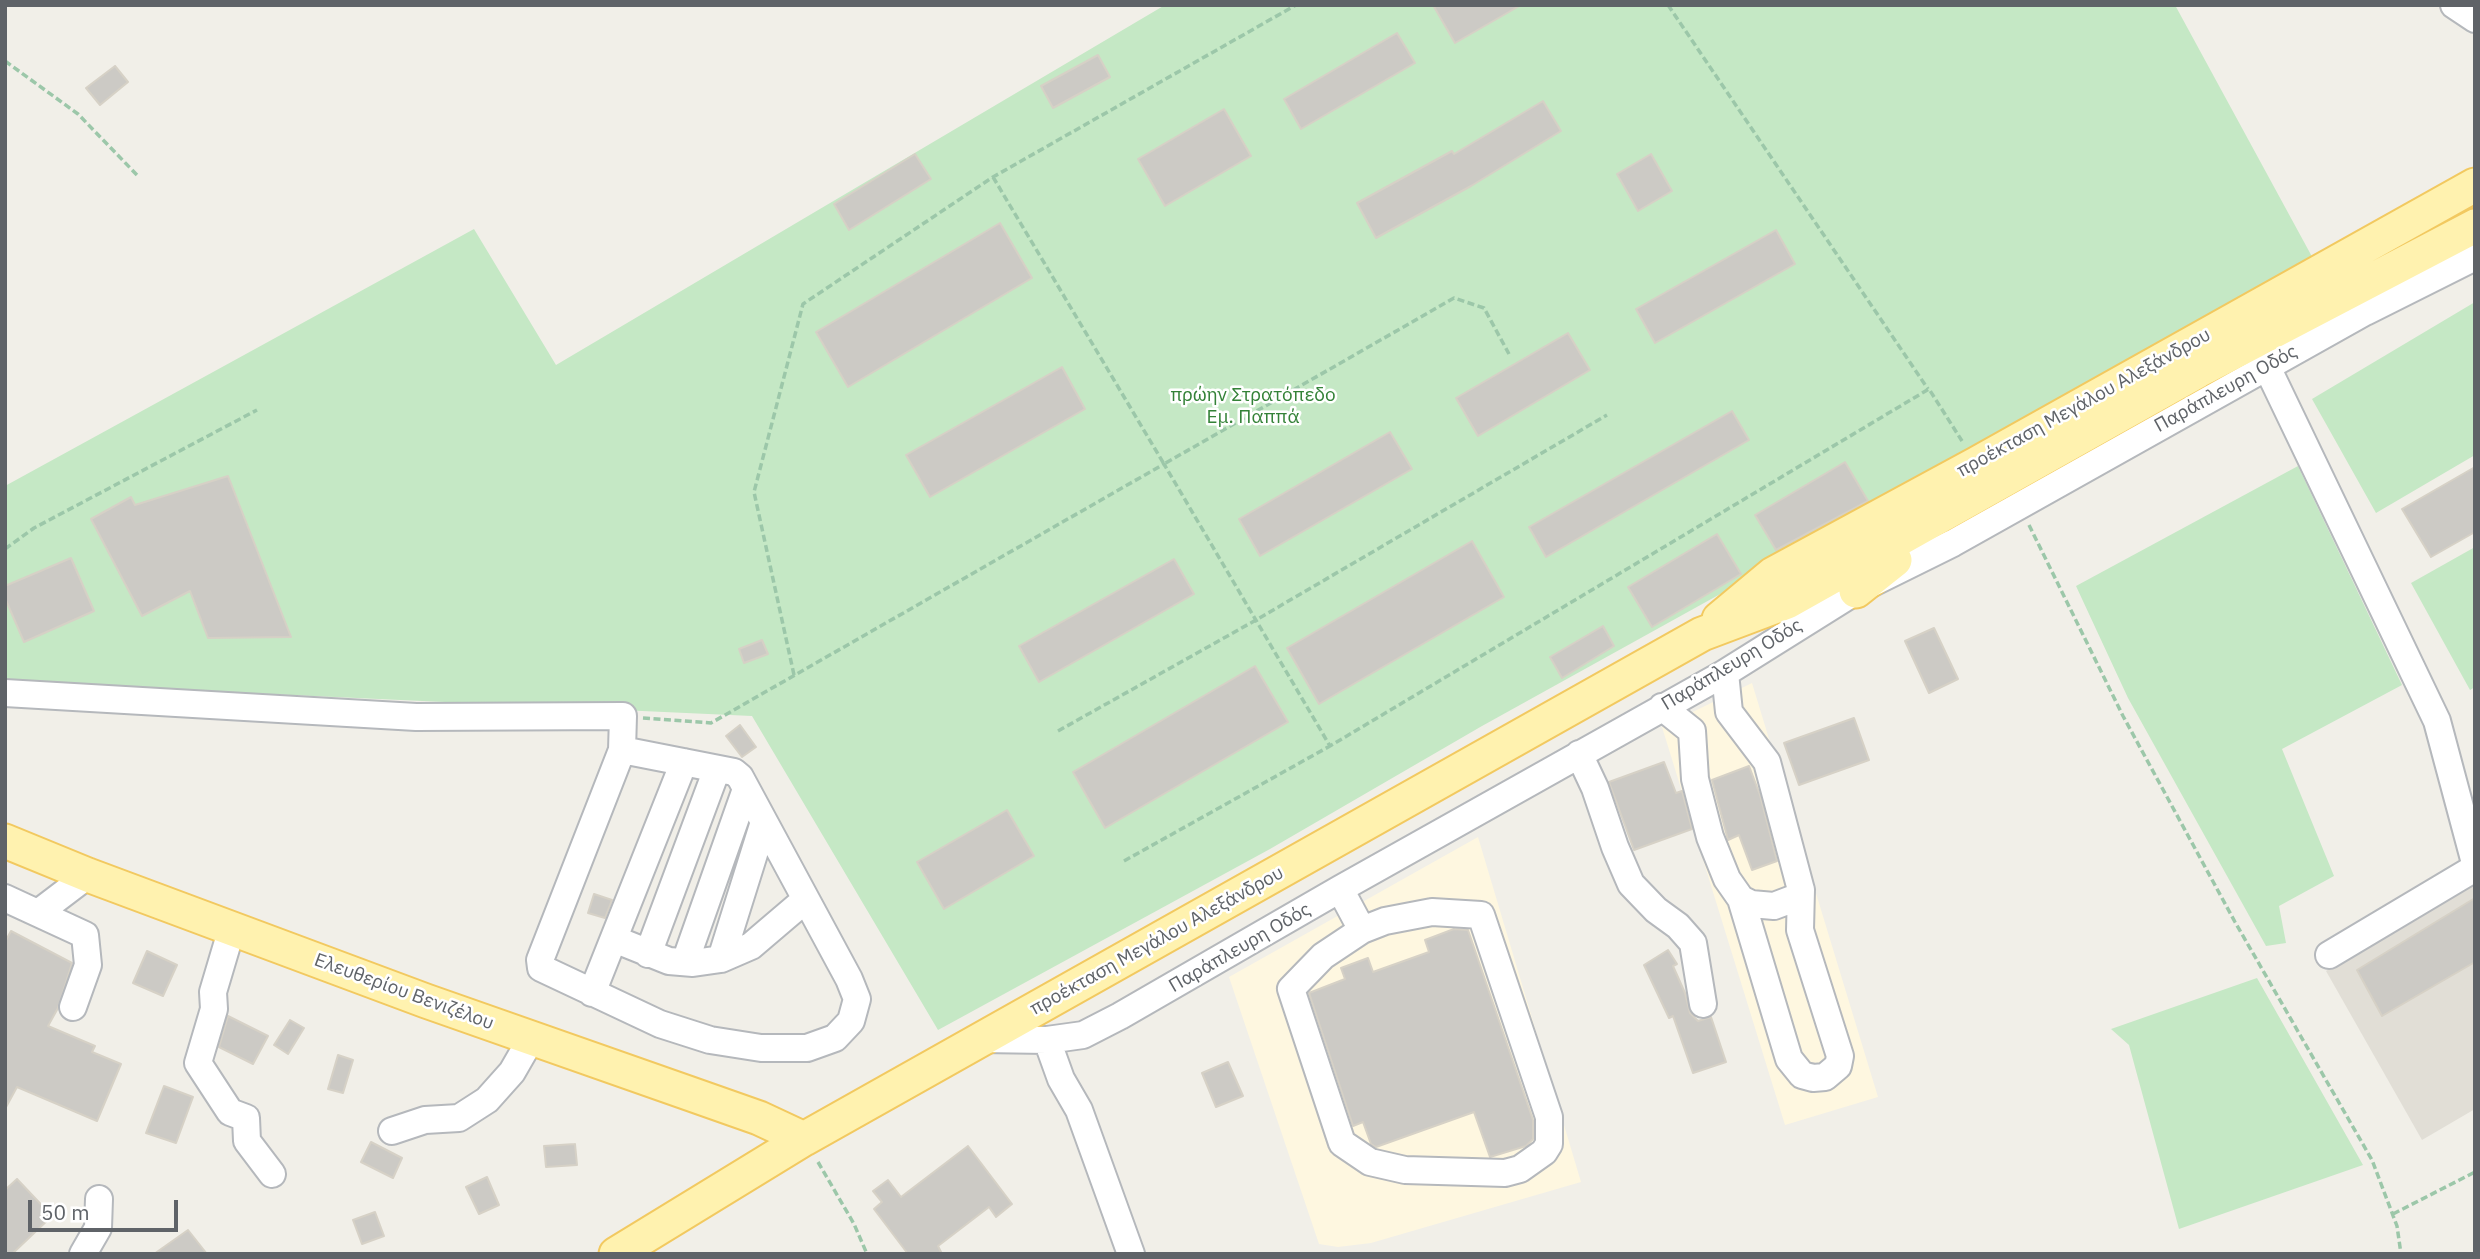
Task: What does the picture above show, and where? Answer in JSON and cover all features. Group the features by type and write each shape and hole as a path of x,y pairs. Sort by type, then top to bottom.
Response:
{"main road":[{"name":"προέκταση Μεγάλου Αλεξάνδρου","path":"1702,634 1773,574 1976,464 2475,185"},
{"name":"προέκταση Μεγάλου Αλεξάνδρου","path":"632,1250 804,1139 1702,634 1787,602 2210,364 2475,226"},
{"path":"1856,591 1973,497"},
{"name":"Ελευθερίου Βενιζέλου","path":"5,841 88,875 531,1039 759,1118 804,1139"}],"street":[{"path":"2454,5 2475,19"},
{"name":"Παράπλευρη Οδός","path":"981,1039 1047,1040 1083,1035 1096,1029 1725,673 1856,591 1952,543 2365,312 2475,257"},
{"path":"2267,367 2437,722 2475,865 2329,955"},
{"path":"1662,707 1692,731 1695,779 1710,837 1727,879 1741,899 1789,1059 1802,1075 1819,1078 1838,1066 1840,1056 1800,930 1801,890 1767,762 1729,712 1725,673"},
{"path":"5,693 416,717 623,716 622,750 539,964 544,971 660,1024 710,1040 761,1048 807,1048 835,1038 851,1021 857,999 849,979 736,773 622,750"},
{"path":"1692,731 1712,726 1729,712"},
{"path":"1579,754 1595,788 1631,884 1693,943 1703,1004"},
{"path":"592,993 684,762"},
{"path":"648,954 716,769"},
{"path":"685,962 746,789"},
{"path":"721,959 764,822"},
{"path":"38,913 88,875"},
{"path":"1340,889 1362,930"},
{"path":"1741,899 1751,904 1774,906 1795,898 1801,890"},
{"path":"5,898 85,935 88,965 74,1007"},
{"path":"614,939 669,961 693,963 721,959 751,946 805,900"},
{"path":"1433,912 1481,915 1549,1117 1549,1144 1544,1152 1528,1165 1505,1173 1405,1170 1370,1162 1342,1143 1291,989 1323,956 1362,930 1385,922 1433,912"},
{"path":"232,928 213,992 214,1009 198,1063 230,1112 246,1118 247,1141 272,1174"},
{"path":"392,1130 425,1120 458,1118 487,1101 512,1073 531,1039"},
{"path":"1047,1040 1061,1079 1079,1110 1131,1254"},
{"path":"83,1254 98,1228 99,1199"}],"path":[{"path":"794,675 754,492 803,304 993,177 1296,5"},
{"path":"1668,5 1929,390 1976,464"},
{"path":"5,61 78,114 136,175"},
{"path":"993,177 1330,746"},
{"path":"623,716 710,723 1454,298 1484,308 1509,354"},
{"path":"1124,861 1330,746 1929,390"},
{"path":"5,549 34,528 257,411"},
{"path":"1058,731 1256,620 1607,415"},
{"path":"2019,505 2123,716 2235,922 2372,1160 2393,1214 2401,1254"},
{"path":"804,1139 854,1224 867,1254"},
{"path":"2393,1214 2475,1172"}],"shaded area":[{"path":"1752,683 1878,1097 1785,1125 1662,727"},
{"path":"1478,837 1581,1182 1371,1243 1338,1247 1319,1244 1229,977"},
{"path":"2475,881 2475,1109 2422,1140 2326,971"}],"green space":[{"name":"πρώην Στρατόπεδο Εμ. Παππά","path":"1165,5 2175,5 2316,264 1482,726 1270,849 938,1030 752,716 5,682 5,486 474,229 556,365"},
{"path":"2475,302 2475,455 2376,513 2312,399"},
{"path":"2298,466 2402,685 2282,749 2334,876 2279,906 2286,943 2266,946 2128,698 2076,586"},
{"path":"2475,547 2475,687 2470,690 2411,583"},
{"path":"2257,978 2363,1165 2179,1229 2129,1045 2111,1029"}],"building":[{"path":"1433,5 1521,5 1455,43"},
{"path":"1397,33 1415,63 1301,129 1284,99"},
{"path":"1098,55 1110,77 1053,108 1041,86"},
{"path":"115,66 128,82 100,105 86,88"},
{"path":"1543,101 1561,131 1471,186 1376,238 1357,203 1452,151 1454,154"},
{"path":"1224,109 1251,156 1165,206 1138,159"},
{"path":"915,154 931,179 849,230 834,204"},
{"path":"1651,154 1672,191 1638,211 1617,174"},
{"path":"1000,223 1032,278 848,387 816,332"},
{"path":"1776,230 1795,264 1655,343 1636,309"},
{"path":"1568,333 1590,370 1478,436 1456,398"},
{"path":"1062,367 1085,409 930,497 906,455"},
{"path":"1732,411 1749,440 1546,557 1529,527"},
{"path":"1390,432 1412,469 1260,556 1239,519"},
{"path":"1845,462 1868,501 1776,550 1755,515"},
{"path":"2475,467 2475,532 2431,557 2402,509"},
{"path":"228,476 291,637 208,638 190,591 142,616 91,519 131,497 135,505"},
{"path":"1717,534 1741,574 1652,627 1628,587"},
{"path":"1472,541 1504,597 1319,704 1287,648"},
{"path":"71,558 94,611 24,642 5,598 5,586"},
{"path":"1174,559 1194,594 1039,682 1019,646"},
{"path":"1603,626 1614,646 1562,678 1550,657"},
{"path":"1934,628 1958,679 1929,693 1905,641"},
{"path":"762,640 768,654 744,663 739,649"},
{"path":"1255,666 1288,722 1105,828 1073,772"},
{"path":"1854,718 1869,760 1799,785 1784,743"},
{"path":"740,725 756,747 742,757 726,736"},
{"path":"1664,762 1676,793 1682,791 1692,829 1634,850 1609,782"},
{"path":"1749,766 1760,795 1777,861 1752,870 1739,835 1728,840 1712,780"},
{"path":"1007,810 1034,856 944,909 917,862"},
{"path":"594,894 612,900 605,918 588,913"},
{"path":"2475,898 2475,962 2382,1016 2357,970"},
{"path":"1454,929 1468,930 1533,1120 1533,1139 1526,1146 1490,1157 1474,1112 1376,1147 1371,1144 1363,1122 1353,1126 1309,993 1345,979 1341,968 1368,958 1373,972 1429,952 1425,940"},
{"path":"11,931 72,963 58,1008 48,1026 95,1046 92,1052 121,1064 97,1121 17,1087 5,1109 5,942"},
{"path":"1668,950 1677,964 1673,966 1685,993 1690,1013 1698,1021 1711,1017 1726,1062 1693,1073 1673,1016 1669,1018 1644,965"},
{"path":"147,951 177,965 163,996 133,983"},
{"path":"228,1016 268,1036 253,1064 219,1047"},
{"path":"290,1020 304,1028 288,1054 274,1045"},
{"path":"338,1055 353,1060 343,1093 328,1089"},
{"path":"1228,1062 1243,1096 1216,1107 1202,1073"},
{"path":"164,1086 193,1097 176,1143 146,1133"},
{"path":"371,1142 402,1158 393,1178 361,1162"},
{"path":"575,1144 577,1165 546,1167 544,1146"},
{"path":"968,1146 1012,1204 996,1217 989,1207 938,1246 942,1254 908,1254 874,1209 882,1202 873,1191 888,1180 901,1197"},
{"path":"487,1177 499,1205 479,1214 466,1187"},
{"path":"17,1179 52,1216 12,1254 5,1254 5,1190"},
{"path":"375,1212 384,1236 362,1244 353,1220"},
{"path":"188,1230 207,1254 154,1254"}]}
